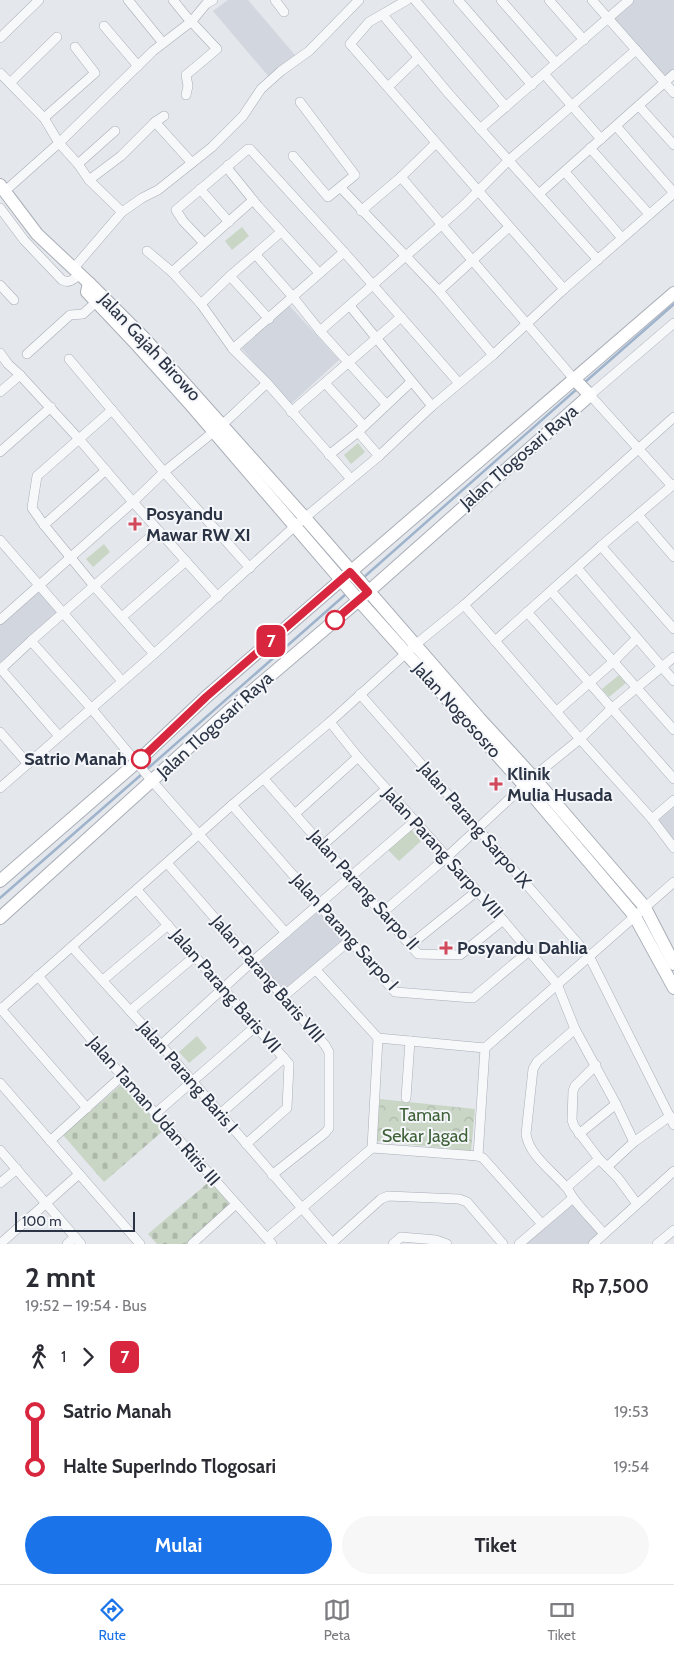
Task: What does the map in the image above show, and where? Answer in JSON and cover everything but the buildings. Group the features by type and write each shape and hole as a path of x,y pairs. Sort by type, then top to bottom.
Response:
{"street":[{"path":"0,38 40,0"},
{"path":"128,0 163,43"},
{"path":"173,0 217,49 186,75 188,86 186,95"},
{"path":"213,0 206,4 192,21 163,43 138,66 59,143 2,188 37,234 80,280 122,212 142,198 158,190 235,125 261,89 308,51 359,0"},
{"path":"274,0 284,12"},
{"path":"407,0 369,22 350,44 564,289"},
{"path":"415,0 506,107"},
{"path":"458,0 532,85"},
{"path":"501,0 556,64"},
{"path":"549,0 584,40"},
{"path":"592,0 674,93"},
{"path":"480,128 629,0"},
{"path":"383,15 418,58 598,260"},
{"path":"104,26 138,66"},
{"path":"10,82 57,37"},
{"path":"44,118 95,73 75,46"},
{"path":"320,330 350,306 442,224 509,160 636,50"},
{"path":"388,87 418,58"},
{"path":"0,73 44,118 59,143 90,180 122,212"},
{"path":"544,74 601,139"},
{"path":"540,193 674,74"},
{"path":"293,156 328,197 341,188 356,173 300,102"},
{"path":"639,106 674,145"},
{"path":"90,180 121,156 155,122 164,116"},
{"path":"155,122 192,163"},
{"path":"0,788 154,654 295,526 379,456 458,382 493,355 564,289 674,193 616,126"},
{"path":"78,164 114,131"},
{"path":"361,211 436,144"},
{"path":"590,148 649,214"},
{"path":"203,242 183,221 176,210 228,165 250,149 373,284 458,382"},
{"path":"228,165 228,169 253,200 319,273"},
{"path":"565,172 622,238"},
{"path":"401,177 575,380 673,485 601,546 495,641"},
{"path":"341,188 439,291 493,355"},
{"path":"200,189 229,222"},
{"path":"172,272 203,242 253,200"},
{"name":"Jalan Gajah Birowo","path":"0,208 24,240 62,280 65,282 80,280"},
{"path":"439,291 509,226"},
{"path":"201,304 281,232"},
{"path":"147,251 172,272 201,304 233,349 267,384 351,479"},
{"path":"233,349 344,252"},
{"path":"256,255 386,404"},
{"path":"230,276 268,319"},
{"name":"Jalan Gajah Birowo","path":"80,280 96,303 120,321"},
{"name":"Jalan Gajah Birowo","path":"80,280 305,518 347,577"},
{"path":"0,284 14,300"},
{"name":"Jalan Tlogosari Raya","path":"0,881 139,764 206,697 674,293"},
{"path":"27,354 70,315 83,314 96,303"},
{"path":"350,306 432,406"},
{"path":"291,412 401,317"},
{"path":"589,394 674,323"},
{"path":"0,353 8,364 79,439 218,597"},
{"path":"69,359 164,472 250,568"},
{"path":"0,392 20,375"},
{"path":"329,455 361,429 411,382"},
{"path":"325,383 361,429 379,456"},
{"path":"0,606 4,617 164,472 218,428 267,384"},
{"name":"Jalan Tlogosari Raya","path":"0,918 151,780 361,593 589,394"},
{"path":"0,452 51,408"},
{"path":"112,410 35,478 33,511 94,586 154,654"},
{"path":"86,1108 0,1009 232,805 330,722 410,649 464,605 674,417"},
{"name":"Jalan Gajah Birowo","path":"218,428 295,526 347,577"},
{"path":"44,525 106,470"},
{"path":"638,515 674,557"},
{"path":"58,736 0,669 158,530"},
{"path":"0,540 122,681"},
{"path":"601,546 674,629"},
{"path":"122,617 186,561"},
{"path":"576,568 674,681"},
{"name":"Jalan Nogososro","path":"347,577 529,781 639,911 674,964"},
{"path":"551,591 674,730"},
{"path":"464,605 652,819 674,848"},
{"path":"527,612 674,778"},
{"path":"557,711 613,662 637,638"},
{"path":"31,641 286,933"},
{"path":"382,913 447,857 529,781 580,739 611,708 674,657"},
{"name":"Jalan Parang Sarpo IX","path":"360,694 589,956 674,1125"},
{"name":"Jalan Parang Sarpo VIII","path":"330,722 358,757 503,920 557,984 575,1029 596,1065 634,1142"},
{"path":"0,732 28,764"},
{"path":"296,813 358,757"},
{"name":"Jalan Parang Sarpo II","path":"264,779 420,955 460,955 503,920"},
{"path":"323,844 386,789"},
{"path":"652,819 674,800"},
{"name":"Jalan Parang Sarpo I","path":"232,805 395,992 470,998 476,996 529,951"},
{"path":"161,1045 253,961 415,821"},
{"name":"Jalan Parang Baris VIII","path":"167,863 284,996 326,1045 329,1052 329,1128 272,1174"},
{"path":"478,1156 485,1048 674,882"},
{"name":"Jalan Parang Baris VII","path":"137,890 289,1064 287,1108 246,1144"},
{"path":"410,945 477,891"},
{"name":"Jalan Nogososro","path":"639,911 674,988"},
{"path":"102,980 168,925"},
{"path":"284,996 349,941"},
{"name":"Jalan Parang Baris I","path":"72,947 192,1080 332,1243"},
{"path":"130,1010 194,957"},
{"path":"316,970 378,1038 485,1048"},
{"name":"Jalan Taman Udan Riris III","path":"38,976 122,1076 270,1241"},
{"path":"156,1114 192,1080 256,1026"},
{"path":"575,1029 537,1062 533,1068 526,1134 529,1146 567,1187 573,1198 604,1234"},
{"path":"372,1148 378,1038"},
{"path":"406,1098 410,1041"},
{"path":"220,1114 284,1058"},
{"path":"596,1065 573,1090 572,1123 578,1134 607,1166 637,1204"},
{"path":"50,1141 122,1076"},
{"path":"0,1083 140,1244"},
{"path":"578,1134 616,1104"},
{"path":"607,1166 634,1142 670,1116"},
{"path":"270,1241 302,1209 372,1148 478,1156 483,1158 542,1224"},
{"path":"0,1150 78,1241 67,1244"},
{"path":"567,1187 599,1159"},
{"path":"0,1184 17,1169"},
{"path":"593,1244 674,1171"},
{"path":"0,1244 79,1174"},
{"path":"332,1243 381,1199 388,1196 459,1199 467,1202 503,1244"},
{"path":"519,1244 573,1198"},
{"path":"192,1244 236,1204"},
{"path":"657,1244 674,1230"},
{"path":"393,1244 401,1237 436,1240 447,1244"}],"shaded area":[{"path":"228,0 248,0 295,55 269,77 213,11"},
{"path":"634,0 674,0 674,70 665,78 613,19"},
{"path":"289,305 339,360 291,404 241,348"},
{"path":"39,588 59,613 0,664 0,623"},
{"path":"674,804 674,842 656,818"},
{"path":"316,908 344,941 285,993 256,961"},
{"path":"573,1201 601,1235 590,1244 527,1244 525,1241"}],"green space":[{"path":"242,227 249,236 232,250 225,241"},
{"path":"358,443 365,452 351,464 344,455"},
{"path":"104,544 110,552 93,567 86,559"},
{"path":"619,675 626,683 609,697 602,689"},
{"path":"410,828 421,841 399,861 387,849"},
{"path":"197,1036 207,1048 189,1063 179,1052"},
{"path":"123,1083 164,1130 104,1182 63,1135"},
{"name":"Taman Sekar Jagad","path":"380,1099 475,1109 471,1151 376,1141"},
{"path":"210,1181 231,1205 186,1244 157,1244 148,1234"}],"waterway":[{"path":"584,383 674,304"},
{"path":"363,578 578,388"},
{"path":"146,770 346,594"},
{"path":"0,898 142,774"}],"bus line":[{"name":"7","path":"141,759 206,697 350,572 368,592 335,620"}],"place":[{"name":"Posyandu Mawar RW XI","path":"135,524"},
{"name":"Satrio Manah","path":"141,759"},
{"name":"Klinik Mulia Husada","path":"496,784"},
{"name":"Posyandu Dahlia","path":"446,948"}]}
